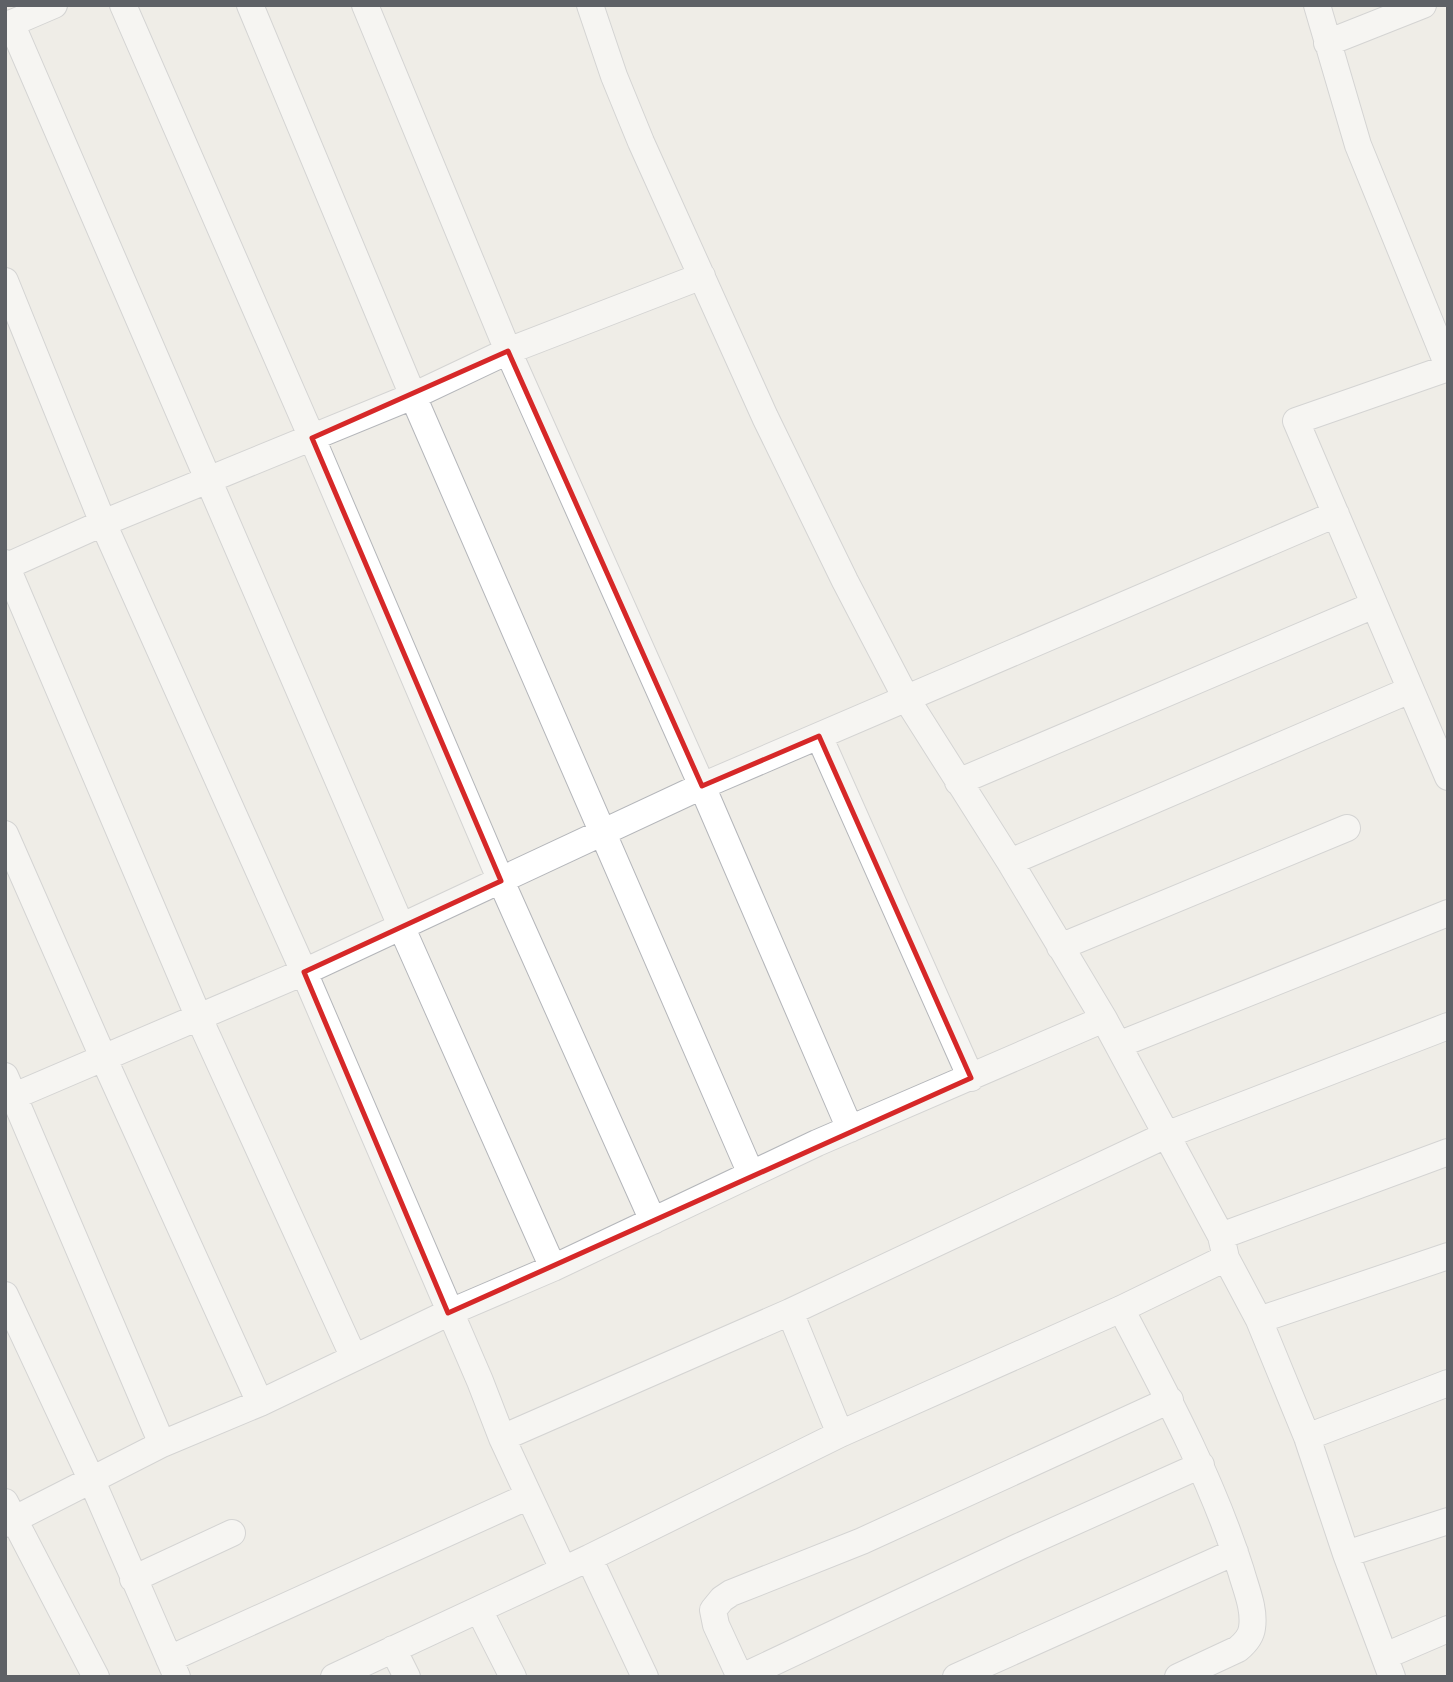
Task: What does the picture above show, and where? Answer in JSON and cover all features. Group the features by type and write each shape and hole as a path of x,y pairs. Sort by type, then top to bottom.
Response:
{"street":[{"path":"54,5 8,25 114,257 208,482 553,1268"},
{"path":"123,5 501,881 653,1222"},
{"path":"250,5 413,396 751,1174"},
{"path":"365,5 508,351 702,786 850,1129"},
{"path":"590,5 614,76 637,131 765,416 845,582 906,698 1010,862 1104,1019 1224,1247 1259,1320 1307,1437 1346,1554 1389,1666 1448,1629"},
{"path":"1317,5 1358,145 1448,367 1296,421 1448,777"},
{"path":"1327,43 1423,5"},
{"path":"354,1358 199,1018 6,566 103,523 413,396 508,351 702,276"},
{"path":"5,281 103,523 304,972 502,1438 563,1569"},
{"path":"162,1444 8,1090 103,1057 199,1018 304,972 702,786 1335,514"},
{"path":"958,782 1374,605"},
{"path":"1010,862 1410,690"},
{"path":"819,736 971,1078"},
{"path":"1060,947 1347,828"},
{"path":"5,834 260,1403"},
{"path":"1118,1045 1448,913"},
{"path":"96,1677 8,1515 92,1481 162,1444 260,1403 850,1129 1104,1019"},
{"path":"502,1438 790,1311 1166,1135 1448,1026"},
{"path":"334,1677 589,1558 840,1434 1122,1309 1224,1247 1448,1152"},
{"path":"1259,1320 1448,1256"},
{"path":"5,1295 92,1481 173,1668 528,1496"},
{"path":"1122,1309 1170,1400 1200,1465 1235,1552 1252,1609 1252,1631 1245,1643 1238,1649 1178,1677"},
{"path":"790,1311 840,1434"},
{"path":"1307,1437 1448,1383"},
{"path":"1170,1400 862,1541 731,1593 713,1610 716,1625 741,1677 1200,1465"},
{"path":"1346,1554 1448,1521"},
{"path":"133,1579 232,1533"},
{"path":"956,1677 1235,1552"},
{"path":"589,1558 645,1677"},
{"path":"479,1610 513,1677"},
{"path":"393,1649 407,1677"}],"highlighted area":[{"path":"508,351 702,786 819,736 971,1078 448,1313 304,972 501,881 312,438"}]}
